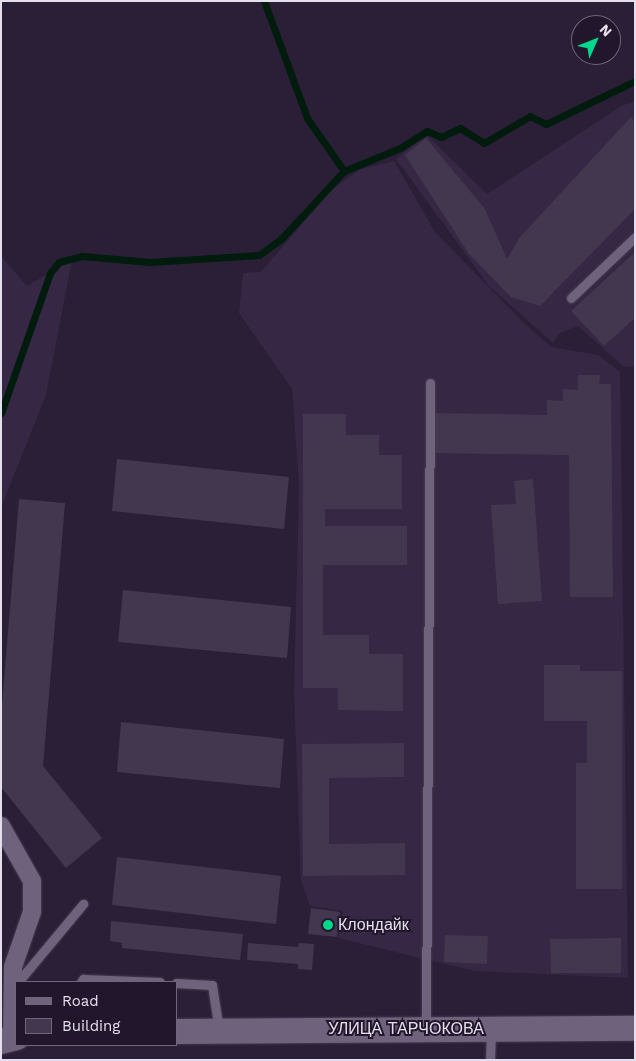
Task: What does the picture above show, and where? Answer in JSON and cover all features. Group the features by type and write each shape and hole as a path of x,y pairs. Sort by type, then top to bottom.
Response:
{"main road":[{"name":"УЛИЦА ТАРЧОКОВА","path":"178,1030 635,1028"}],"street":[{"path":"1,826 32,881 32,912 13,967 15,981"},
{"path":"8,1038 15,992"}],"lane":[{"path":"571,298 635,237"},
{"path":"426,1029 430,383"},
{"path":"19,981 83,904"},
{"path":"82,981 83,979 134,981"},
{"path":"178,983 212,985 219,1030"},
{"path":"490,1060 491,1028"}],"shaded area":[{"path":"635,102 635,366 624,367 578,326 560,333 553,343 489,286 396,159 426,134 487,194 623,105"},
{"path":"394,161 435,232 521,320 551,347 598,355 620,372 628,978 474,971 338,938 343,911 310,906 301,880 294,691 299,486 292,389 239,313 243,273 261,272 332,189 361,169"},
{"path":"1,256 27,286 72,260 46,395 1,508"}],"building":[{"path":"631,117 635,122 635,209 540,306 511,297 469,254 405,155 426,138 485,209 507,259 520,237"},
{"path":"635,252 635,318 604,346 571,311"},
{"path":"578,375 600,375 599,384 611,384 613,597 570,597 569,455 434,453 435,413 547,415 547,400 563,401 563,389 578,390"},
{"path":"303,414 346,414 346,435 379,435 379,455 402,455 402,509 325,509 325,526 407,526 407,565 323,565 323,635 369,635 369,654 403,654 403,711 338,710 338,688 303,688"},
{"path":"117,459 289,477 284,529 112,511"},
{"path":"533,479 542,601 498,604 491,505 516,504 514,481"},
{"path":"19,499 65,503 43,766 102,838 66,868 1,787 1,717"},
{"path":"123,590 291,607 287,658 118,642"},
{"path":"544,665 580,665 580,671 622,671 622,889 576,889 576,763 587,763 587,721 544,721"},
{"path":"121,722 284,739 280,788 117,772"},
{"path":"404,743 404,777 329,778 329,844 405,843 405,875 303,876 302,744"},
{"path":"117,857 281,876 276,924 112,905"},
{"path":"311,908 340,912 337,937 308,934"},
{"path":"111,921 243,934 240,960 122,948 122,943 110,941"},
{"path":"445,935 488,936 487,964 444,962"},
{"path":"621,938 621,973 551,973 550,939"},
{"path":"248,943 298,947 299,943 314,944 312,970 298,969 298,964 247,960"}],"waterway":[{"path":"264,1 307,118 344,171"},
{"path":"1,413 50,273 59,262 82,256 150,262 259,255 282,238 344,171 400,148 427,131 441,137 460,128 484,143 530,116 546,124 635,81"}],"place":[{"name":"Клондайк","path":"328,925"}]}
